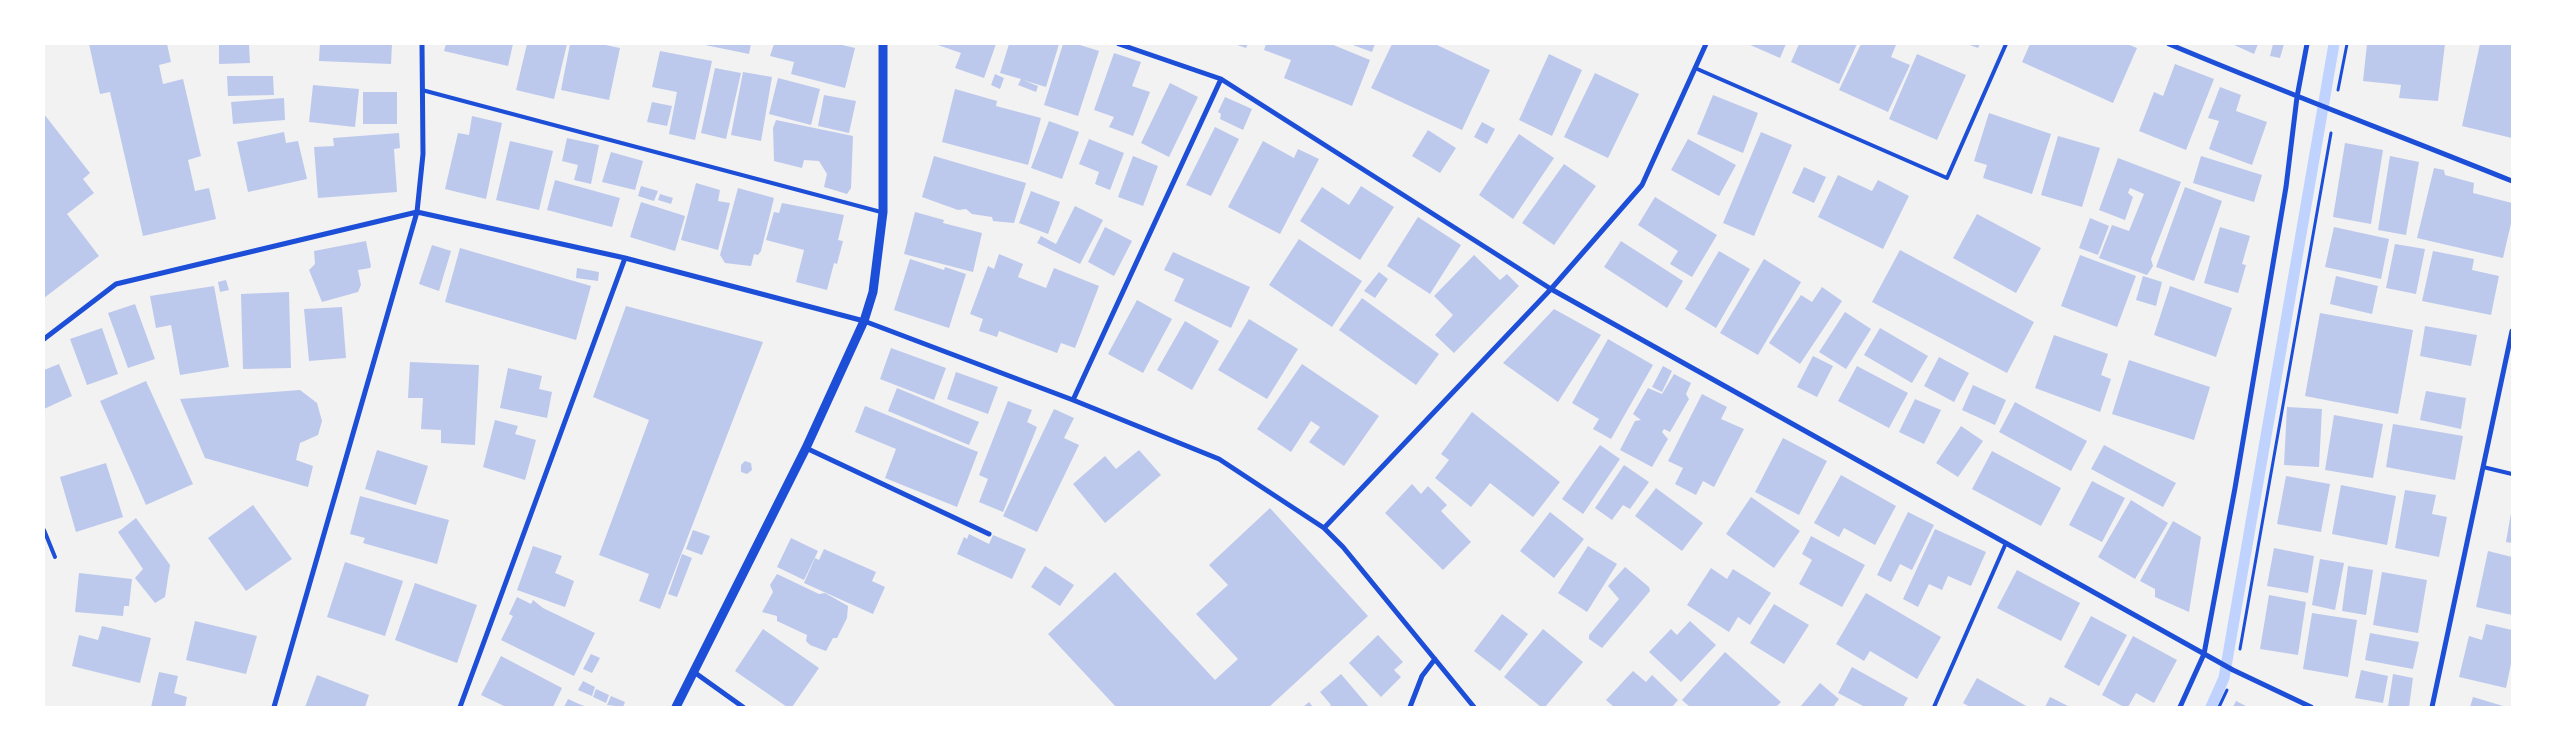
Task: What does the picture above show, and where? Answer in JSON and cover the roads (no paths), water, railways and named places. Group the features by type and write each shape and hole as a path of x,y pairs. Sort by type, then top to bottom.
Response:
{"street":[{"path":"274,707 417,212 423,154 422,44"},
{"path":"676,707 806,448 864,321 873,292 883,212 883,44"},
{"path":"1119,44 1221,79 1551,289 2204,654 2311,707"},
{"path":"1324,528 1551,289 1642,185 1706,44"},
{"path":"2169,44 2297,97 2335,110 2512,181"},
{"path":"2180,707 2204,654 2235,488 2286,187 2297,97 2306,44"},
{"path":"1073,400 1221,79"},
{"path":"44,339 116,284 417,212 625,258 864,321 1073,400 1219,459 1324,528 1343,547 1474,707"},
{"path":"460,707 625,258"},
{"path":"2432,707 2512,331"},
{"path":"806,448 989,534"},
{"path":"1410,707 1422,676 1435,659"},
{"path":"694,672 743,707"}],"lane":[{"path":"1695,68 1947,178 2006,44"},
{"path":"422,90 883,212"},
{"path":"2483,467 2512,474"},
{"path":"44,530 55,557"},
{"path":"1934,707 2006,543"}],"waterway":[{"path":"2211,707 2224,678 2334,44"}]}
